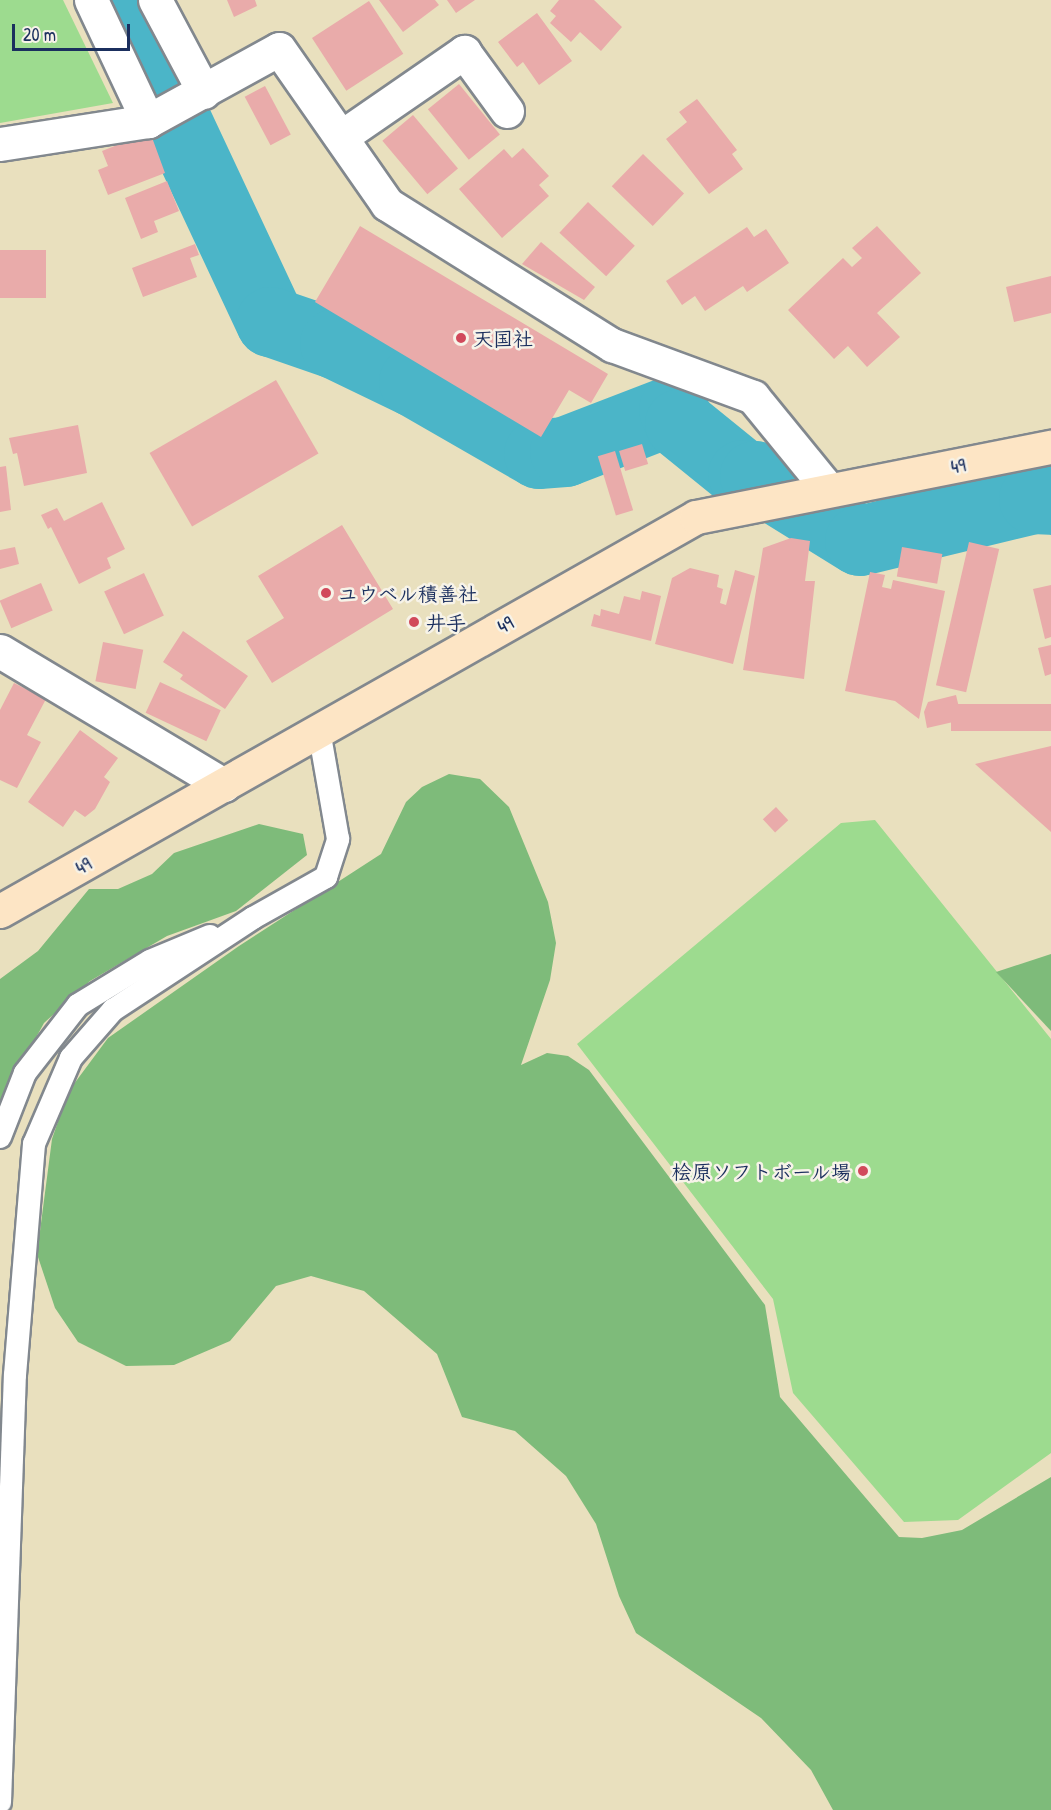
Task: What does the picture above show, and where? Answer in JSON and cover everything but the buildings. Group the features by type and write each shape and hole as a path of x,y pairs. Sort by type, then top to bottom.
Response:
{"street":[{"path":"91,0 148,121"},
{"path":"155,0 196,97"},
{"path":"0,144 148,121 196,97 279,49 387,204 612,345 753,397 823,490"},
{"path":"341,137 464,52 507,111"},
{"name":"49","path":"0,911 696,517 823,490 1051,447"},
{"path":"0,651 224,785"}],"lane":[{"path":"0,1802 15,1375 33,1144 71,1058 113,1010 253,918 326,877 338,839 319,730"},
{"path":"0,1137 25,1074 78,1005 150,961 253,918"}],"green space":[{"path":"0,0 63,0 113,103 0,123"},
{"path":"449,774 480,779 509,807 548,902 556,943 550,980 521,1065 547,1053 568,1056 589,1070 765,1305 780,1397 899,1537 922,1538 962,1530 1051,1477 1051,1810 833,1810 811,1770 761,1718 636,1633 619,1596 596,1524 566,1476 515,1431 462,1417 437,1354 364,1291 311,1276 276,1286 230,1341 174,1365 126,1366 78,1342 55,1308 37,1254 52,1139 68,1092 108,1038 239,946 381,854 406,802 422,787"},
{"name":"桧原ソフトボール場","path":"875,820 1051,1039 1051,1453 958,1520 904,1522 793,1393 773,1299 577,1044 841,823"},
{"path":"259,824 303,834 307,855 236,911 167,936 90,981 44,1023 0,1103 0,979 38,951 89,889 118,889 152,874 174,853"},
{"path":"1051,954 1051,1031 996,972"}],"waterway":[{"path":"120,0 271,322 335,344 414,382 539,454 565,452 674,410 680,424 743,475 755,476 860,541 1034,499 1051,500"}],"place":[{"name":"天国社","path":"461,338"},
{"name":"ユウベル積善社","path":"326,593"},
{"name":"井手","path":"414,622"},
{"name":"桧原ソフトボール場","path":"863,1171"}]}
